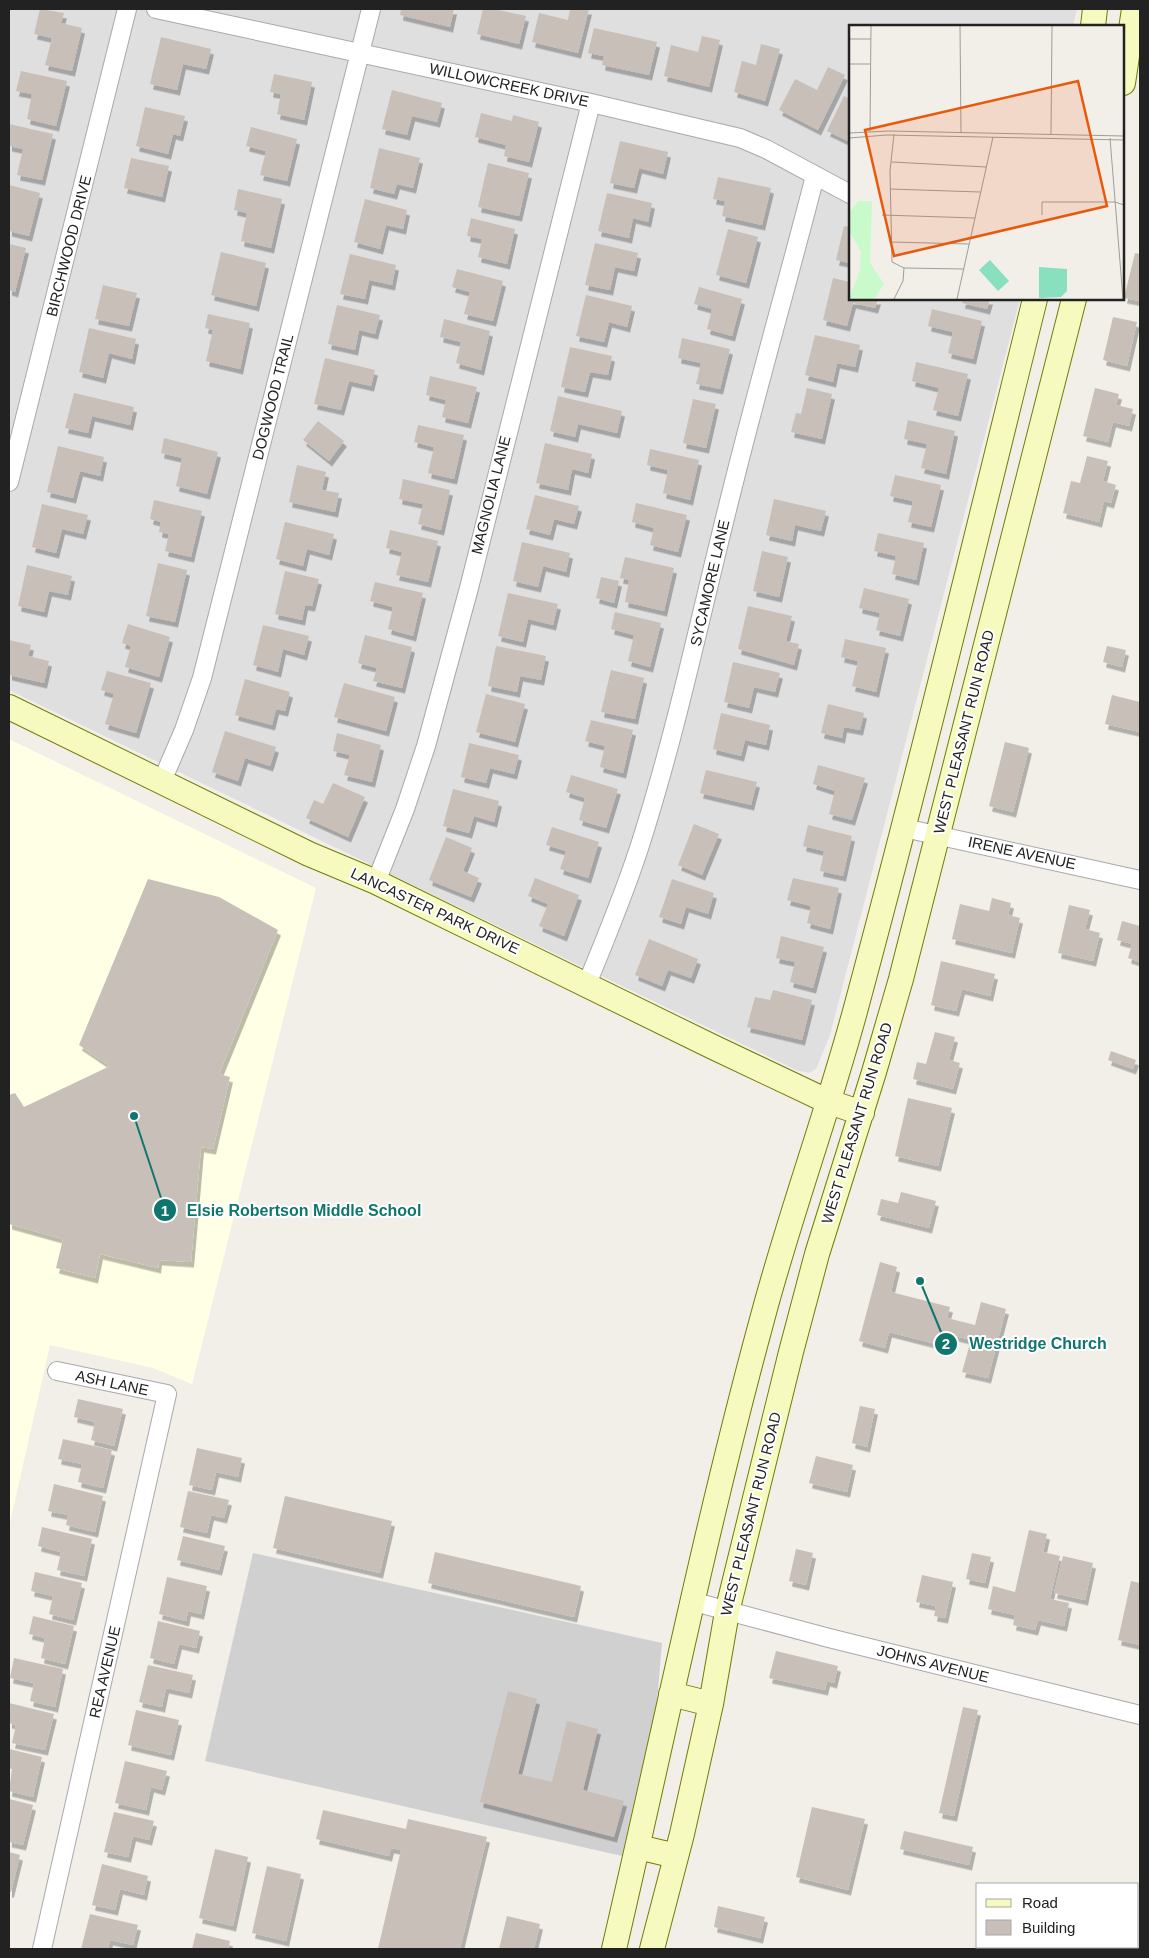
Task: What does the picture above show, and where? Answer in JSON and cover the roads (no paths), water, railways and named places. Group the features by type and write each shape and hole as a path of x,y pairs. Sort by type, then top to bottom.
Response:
{"main road":[{"path":"1093,25 1095,9"},
{"path":"1124,78 1130,49 1134,9"},
{"path":"614,1949 691,1601 756,1342 799,1190 829,1102 904,828 1035,300"},
{"name":"WEST PLEASANT RUN ROAD","path":"652,1949 676,1856 711,1704 727,1612 791,1352 817,1254 862,1112 901,979 1074,300"},
{"name":"LANCASTER PARK DRIVE","path":"9,707 309,854 376,882 829,1102 862,1112"},
{"path":"756,1342 791,1352"},
{"path":"671,1694 711,1704"},
{"path":"638,1847 676,1856"}],"street":[{"name":"BIRCHWOOD DRIVE","path":"9,482 127,9"},
{"name":"WILLOWCREEK DRIVE","path":"156,9 361,52 740,138 766,149 849,193"},
{"name":"DOGWOOD TRAIL","path":"162,781 184,730 202,678 371,9"},
{"name":"MAGNOLIA LANE","path":"376,882 405,809 426,746 469,588 591,103"},
{"name":"SYCAMORE LANE","path":"587,984 635,861 656,793 694,650 732,491 815,176"},
{"name":"IRENE AVENUE","path":"904,828 1140,880"},
{"name":"ASH LANE","path":"57,1371 167,1394"},
{"name":"REA AVENUE","path":"42,1949 167,1394"},
{"path":"691,1601 727,1612"},
{"name":"JOHNS AVENUE","path":"727,1612 1140,1715"}],"place":[{"name":"Elsie Robertson Middle School","path":"134,1116"},
{"name":"Westridge Church","path":"920,1281"}]}
